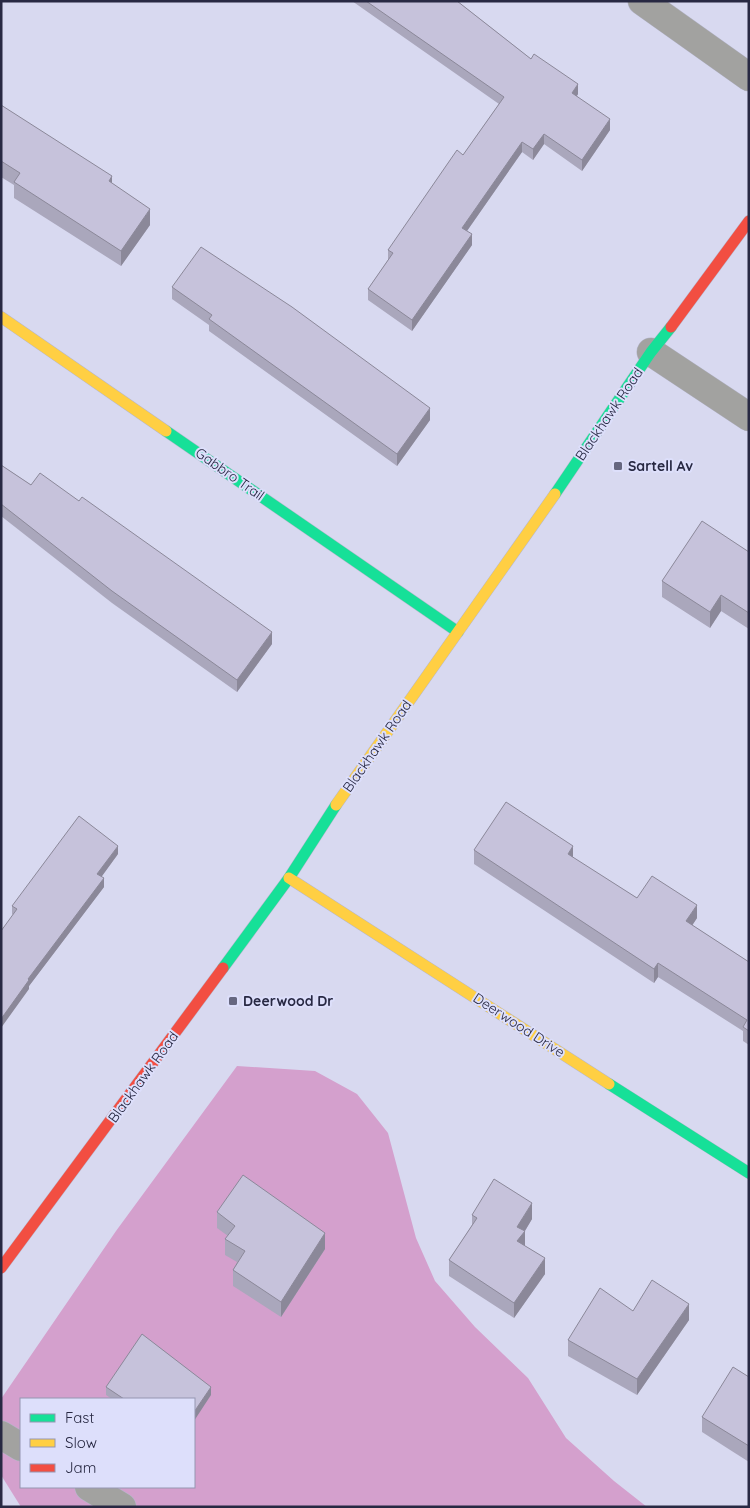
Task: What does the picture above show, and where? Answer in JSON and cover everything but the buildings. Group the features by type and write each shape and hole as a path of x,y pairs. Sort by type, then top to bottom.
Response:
{"street":[{"path":"642,1 749,77"},
{"name":"Blackhawk Road","path":"1,1268 290,878 345,792 566,479 651,352 706,281 749,221"},
{"name":"Gabbro Trail","path":"1,317 458,632"},
{"path":"651,352 749,416"},
{"name":"Deerwood Drive","path":"290,878 749,1173"},
{"path":"1,1435 20,1446"},
{"path":"91,1488 122,1507"}],"shaded area":[{"path":"237,1066 315,1071 357,1094 388,1133 416,1238 435,1281 475,1327 528,1378 566,1438 614,1481 647,1507 21,1507 1,1475 1,1399 116,1231"}],"traffic: fast":[{"path":"555,494 651,352 671,327"},
{"path":"166,431 458,632"},
{"path":"223,968 289,878 336,805"},
{"path":"609,1084 749,1173"}],"traffic: slow":[{"path":"1,317 166,431"},
{"path":"336,805 555,494"},
{"path":"289,878 609,1084"}],"traffic: jam":[{"path":"671,327 749,221"},
{"path":"1,1268 223,968"}],"place":[{"name":"Sartell Av","path":"618,466"},
{"name":"Deerwood Dr","path":"233,1001"}]}
